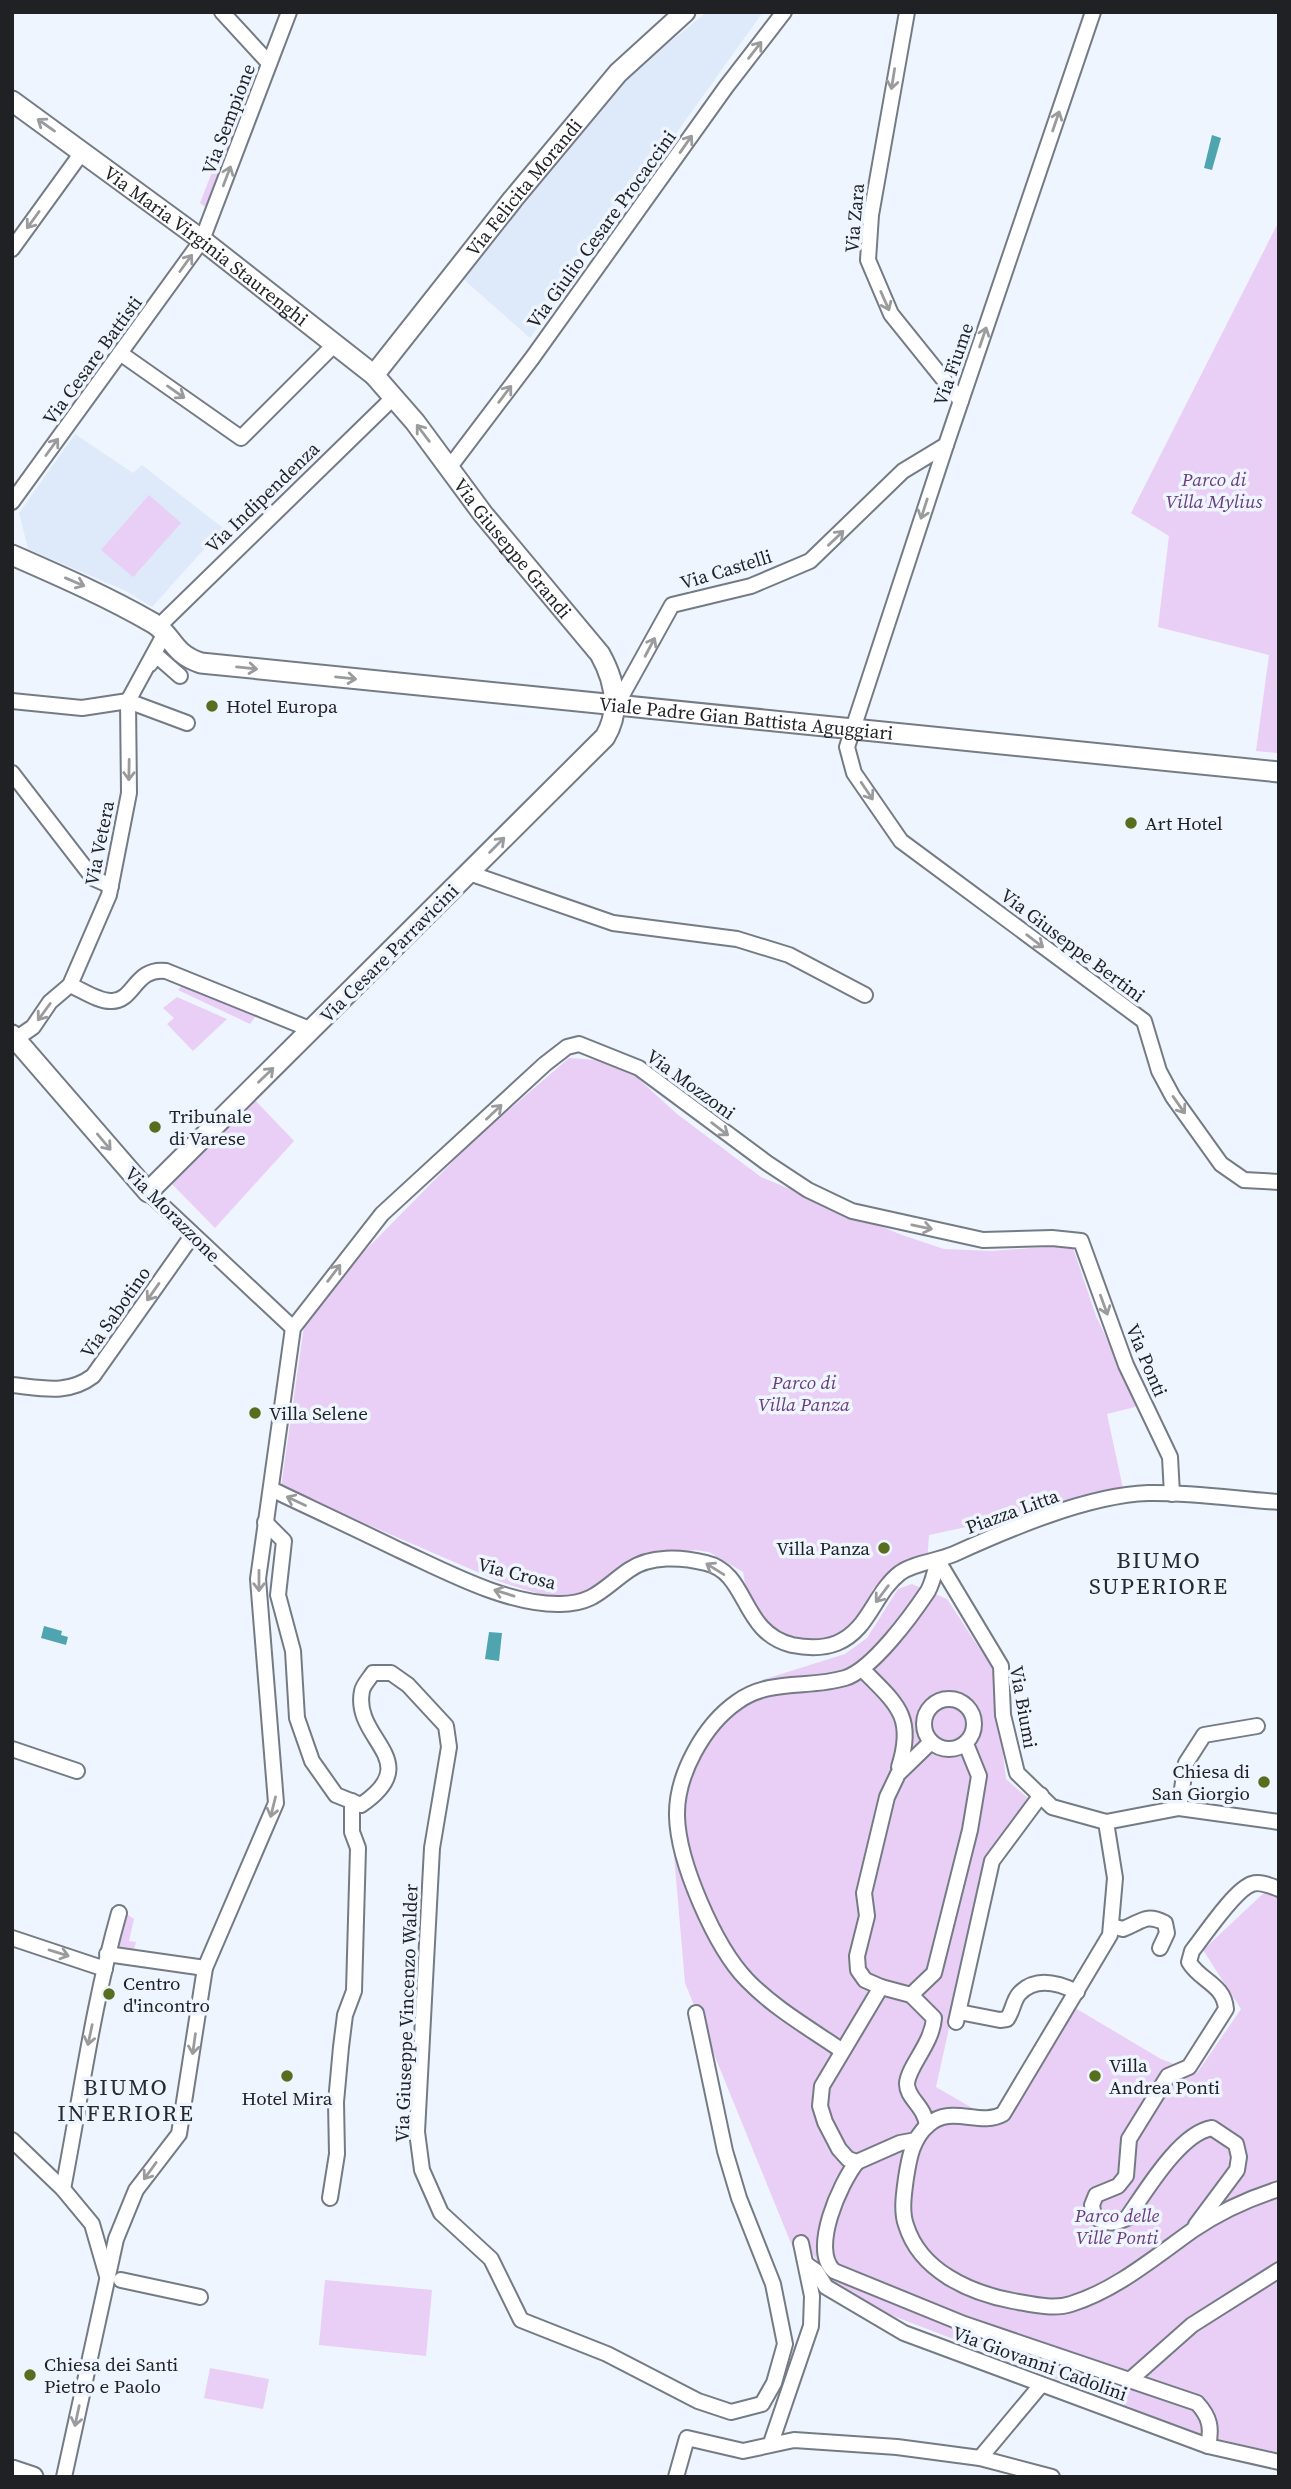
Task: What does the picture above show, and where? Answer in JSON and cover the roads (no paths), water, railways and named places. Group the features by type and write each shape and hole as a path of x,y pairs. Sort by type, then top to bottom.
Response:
{"main road":[{"name":"Via Felicita Morandi","path":"374,375 513,199 618,73 685,12"},
{"name":"Via Maria Virginia Staurenghi","path":"12,101 202,240 374,375 394,397"},
{"name":"Via Giuseppe Grandi","path":"394,397 600,654 610,676 616,706"},
{"name":"Viale Padre Gian Battista Aguggiari","path":"12,555 88,588 162,632 183,657 215,664 1279,772"},
{"name":"Via Cesare Parravicini","path":"148,1192 605,737 613,723 616,706"},
{"name":"Via Morazzone","path":"15,1036 148,1192"},
{"path":"12,2470 33,2477"}],"street":[{"path":"222,12 269,63"},
{"name":"Via Sempione","path":"202,240 289,12"},
{"name":"Via Giulio Cesare Procaccini","path":"449,468 533,357 726,87 784,12"},
{"name":"Via Zara","path":"907,12 873,202 867,260 891,314 961,401"},
{"name":"Via Fiume","path":"851,728 1093,12"},
{"path":"12,249 83,151"},
{"name":"Via Cesare Battisti","path":"12,502 202,240"},
{"path":"120,353 241,438 335,344"},
{"name":"Via Indipendenza","path":"128,702 162,632 394,397"},
{"name":"Via Castelli","path":"616,706 671,606 751,586 810,561 903,471 946,444"},
{"path":"128,702 156,655 180,676"},
{"path":"12,701 82,708 128,702 187,723"},
{"name":"Via Vetera","path":"70,985 111,886 128,793 128,702"},
{"name":"Via Giuseppe Bertini","path":"851,728 847,747 854,773 901,841 1144,1021 1159,1071 1173,1097 1221,1164 1244,1180 1279,1182"},
{"path":"12,773 93,878 111,886"},
{"path":"469,873 613,923 737,939 776,951 865,995"},
{"path":"15,1036 33,1027 50,1002 70,985 108,1002 119,1000 145,973 156,969 312,1030"},
{"name":"Via Mozzoni","path":"293,1328 382,1214 545,1064 568,1047 579,1044 639,1068 767,1163 808,1190 852,1211 983,1240 1052,1238 1081,1241"},
{"name":"Via Morazzone","path":"148,1192 293,1328"},
{"name":"Via Sabotino","path":"12,1385 66,1389 82,1384 93,1376 192,1236"},
{"name":"Via Ponti","path":"1081,1241 1126,1365 1170,1457 1172,1494"},
{"path":"64,2477 113,2278 125,2211 136,2190 179,2134 205,1968 276,1803 258,1579 293,1328"},
{"name":"Via Crosa","path":"271,1489 465,1581 516,1596 559,1604 596,1598 631,1568 670,1558 710,1564 736,1584 751,1617 773,1640 810,1649 836,1643 859,1630 883,1591 902,1571 938,1561"},
{"name":"Piazza Litta","path":"938,1561 1012,1527 1100,1501 1147,1493 1279,1502"},
{"path":"265,1522 284,1541 278,1595 292,1651 297,1717 312,1761 336,1795 352,1801 352,1832 358,1848 354,1992 345,2015 341,2047 336,2102 337,2154 330,2198"},
{"path":"841,2050 767,1998 746,1979 721,1945 699,1904 677,1815 685,1775 696,1750 717,1720 738,1701 770,1686 844,1678 863,1670 929,1589 938,1561"},
{"name":"Via Biumi","path":"938,1561 1001,1666 1003,1715 1017,1773 1052,1807 1106,1822 1179,1808 1279,1822"},
{"path":"863,1670 898,1709 907,1730 898,1773 887,1797 864,1893 867,1916 856,1956 858,1970 864,1980 911,1995 934,2018 933,2031 925,2050 907,2081 908,2093 926,2112 927,2126"},
{"name":"Via Giuseppe Vincenzo Walder","path":"352,1801 361,1805 379,1793 388,1776 388,1756 362,1711 362,1690 373,1673 391,1673 408,1685 446,1726 449,1747 432,1848 417,2132 422,2170 440,2213 491,2259 521,2320 607,2354 698,2401 731,2412 762,2404 774,2383 785,2344 773,2284 739,2198 725,2151 696,2013"},
{"path":"953,1699 971,1709 974,1720 973,1734 966,1744 950,1749 931,1742 925,1735 922,1724 926,1713 941,1700 953,1699"},
{"path":"1179,1808 1186,1763 1204,1735 1257,1726"},
{"path":"898,1773 931,1742"},
{"path":"911,1995 934,1973 970,1829 979,1776 966,1744"},
{"path":"17,1750 78,1771"},
{"path":"1041,1796 992,1861 957,2017 1007,2019 1017,1996 1029,1986 1049,1982 1077,1992"},
{"path":"1106,1822 1115,1878 1110,1934 1003,2114 985,2118 957,2114 939,2118 927,2126 916,2140 909,2158 904,2197 905,2223 913,2242 934,2268 967,2288 999,2299 1038,2306 1069,2305 1115,2284 1194,2230 1279,2189"},
{"path":"1194,2230 1237,2170 1239,2157 1236,2144 1212,2128 1199,2130 1180,2148 1127,2218 1115,2223 1104,2223 1094,2216 1092,2205 1096,2195 1118,2186 1126,2176 1129,2139 1168,2076 1189,2067 1226,2009 1225,1998 1219,1989 1194,1971 1189,1962 1192,1951 1241,1892 1252,1884 1264,1884 1279,1889"},
{"path":"63,2189 80,2084 107,1954 119,1913"},
{"path":"1111,1920 1124,1929 1143,1917 1152,1917 1165,1923 1167,1933 1160,1948"},
{"path":"12,1938 105,1969"},
{"path":"107,1954 205,1968"},
{"path":"857,2162 848,2159 839,2149 820,2106 822,2086 841,2050 881,1987"},
{"path":"12,2140 63,2189 92,2224 113,2278"},
{"path":"916,2140 893,2146 857,2162 841,2186 828,2228 824,2257 834,2271 964,2324 1197,2403 1207,2413 1211,2429 1208,2446"},
{"path":"771,2443 811,2326 813,2296 801,2243"},
{"name":"Via Giovanni Cadolini","path":"806,2264 816,2271 826,2287 904,2333 1208,2446 1279,2462"},
{"path":"1130,2379 1192,2325 1279,2270"},
{"path":"113,2278 200,2297"},
{"path":"980,2458 1041,2385"},
{"path":"676,2477 687,2438 743,2451 771,2443 818,2440 980,2458 1052,2477"}],"water":[{"path":"1212,135 1221,138 1212,170 1204,168"},
{"path":"44,1626 62,1631 61,1635 68,1637 66,1645 41,1638"},
{"path":"489,1632 502,1633 499,1661 485,1659"}],"place":[{"name":"Hotel Europa","path":"212,706"},
{"name":"Art Hotel","path":"1131,823"},
{"name":"Tribunale di Varese","path":"155,1127"},
{"name":"Villa Selene","path":"255,1413"},
{"name":"Villa Panza","path":"884,1548"},
{"name":"Chiesa di San Giorgio","path":"1264,1782"},
{"name":"Centro d'incontro","path":"109,1994"},
{"name":"Hotel Mira","path":"287,2076"},
{"name":"Villa Andrea Ponti","path":"1095,2076"},
{"name":"Chiesa dei Santi Pietro e Paolo","path":"30,2375"}],"district":[{"name":"BIUMO SUPERIORE","path":"1159,1573"},
{"name":"BIUMO INFERIORE","path":"126,2100"}],"park label":[{"name":"Parco di Villa Mylius","path":"1214,490"},
{"name":"Parco di Villa Panza","path":"804,1393"},
{"name":"Parco delle Ville Ponti","path":"1117,2226"}]}
